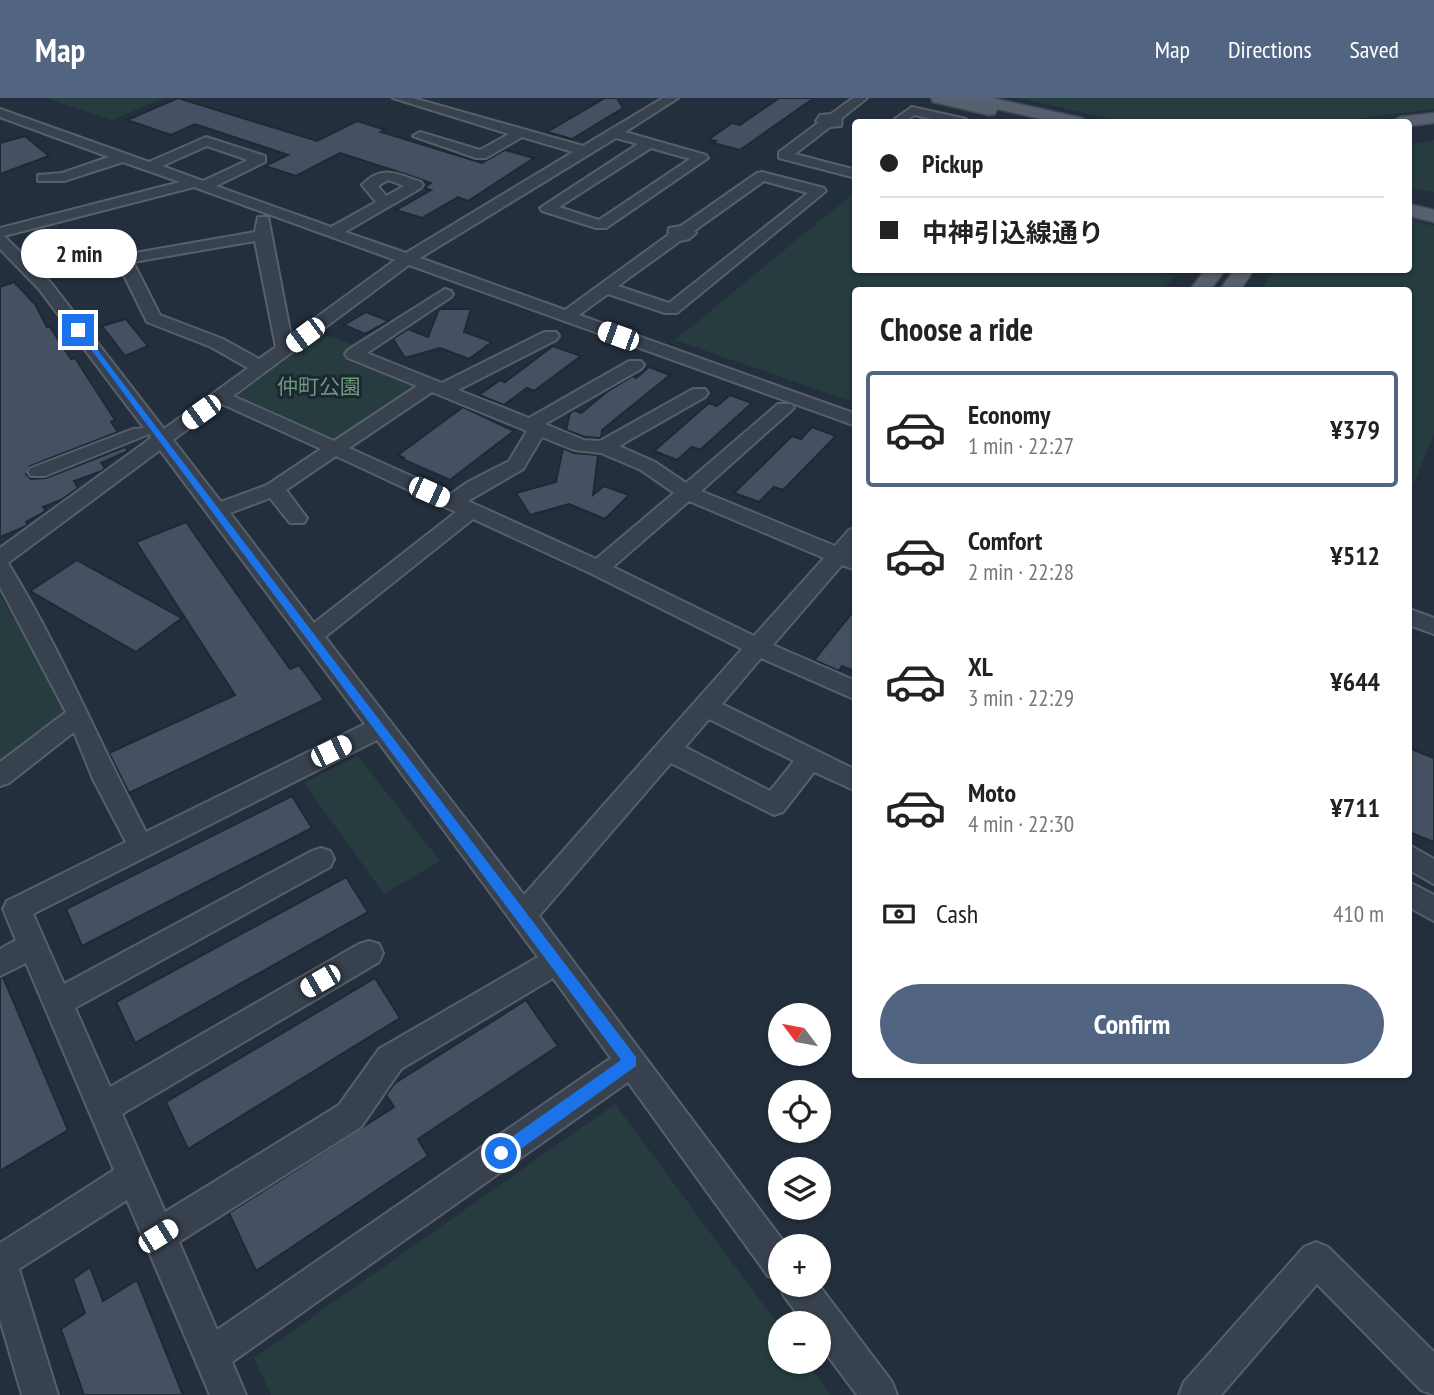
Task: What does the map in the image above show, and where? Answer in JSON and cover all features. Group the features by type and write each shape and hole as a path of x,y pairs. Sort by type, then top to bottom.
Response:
{"main road":[{"path":"939,98 1029,119"},
{"path":"970,98 1063,119"},
{"path":"1412,121 1434,118"},
{"path":"1412,132 1434,128"},
{"path":"1412,201 1434,206"},
{"path":"1412,211 1434,216"}],"street":[{"path":"399,98 584,151"},
{"path":"440,98 460,103"},
{"path":"0,558 151,440 221,397 407,259 672,98"},
{"path":"852,173 784,155 861,98"},
{"path":"901,119 912,111 948,119"},
{"path":"0,113 852,419"},
{"path":"420,136 481,155 547,125"},
{"path":"613,134 649,143 701,158 601,225 547,208 649,143"},
{"path":"0,233 199,185 260,159 206,141 149,167"},
{"path":"43,222 59,188 123,157"},
{"path":"836,169 852,157"},
{"path":"565,317 762,176 819,191 671,309 606,288"},
{"path":"43,178 59,188"},
{"path":"334,232 384,203"},
{"path":"263,207 262,235 285,350"},
{"path":"261,368 218,343 153,318 124,259 262,235"},
{"path":"0,240 45,286 151,440"},
{"path":"444,294 355,354 581,446 604,447 648,466 686,492 847,559 759,648 523,915"},
{"path":"54,316 151,440 217,511 523,915 768,1248"},
{"path":"217,511 274,489 438,387 550,335"},
{"path":"312,636 461,506 475,486 516,465 534,426 635,365"},
{"path":"604,447 699,393"},
{"path":"221,397 598,568 759,648 852,689"},
{"path":"598,568 785,408"},
{"path":"38,472 151,440"},
{"path":"274,489 297,518"},
{"path":"0,567 79,715 106,779 140,845"},
{"path":"1412,618 1434,626"},
{"path":"706,708 852,779"},
{"path":"0,776 79,715"},
{"path":"228,1395 33,945 9,908 379,728"},
{"path":"667,750 774,805 810,759"},
{"path":"1412,858 1434,873"},
{"path":"58,1002 320,859"},
{"path":"1412,895 1434,909"},
{"path":"0,963 33,945"},
{"path":"103,1108 369,953"},
{"path":"158,1236 350,1116 390,1059 556,961"},
{"path":"210,1356 631,1062"},
{"path":"40,1395 0,1262 133,1177"},
{"path":"1197,1395 1316,1259 1434,1377"},
{"path":"806,1297 879,1395"}],"green space":[{"path":"164,98 112,120 49,99"},
{"path":"1019,98 1434,98 1434,109 1359,119 1111,119"},
{"path":"1434,140 1434,192 1412,188 1412,144"},
{"path":"852,194 852,273 1162,273 1174,276 1165,287 852,287 852,402 675,340"},
{"path":"1412,221 1434,226 1434,434 1412,488 1412,287 1262,287 1272,273 1412,273"},
{"name":"仲町公園","path":"319,333 357,346 421,387 340,442 237,395"},
{"path":"0,595 70,716 0,766"},
{"path":"357,755 440,861 384,894 304,783"},
{"path":"615,1104 768,1311 768,1374 815,1374 831,1395 271,1395 254,1358"}],"building":[{"path":"178,98 317,141 357,121 386,130 381,132 482,163 505,150 534,158 468,201 458,197 422,218 396,210 431,190 424,188 431,183 405,174 340,153 296,176 265,166 288,155 195,124 171,135 127,120"},
{"path":"605,98 617,98 623,108 572,139 547,132"},
{"path":"779,98 814,98 740,150 713,143 716,141 709,139 732,123 740,125"},
{"path":"25,136 49,156 0,174 0,143"},
{"path":"14,282 35,304 47,327 50,327 71,359 75,358 115,420 111,422 118,432 30,466 26,474 31,479 46,478 125,447 128,451 101,463 105,468 102,471 74,481 78,488 61,500 43,507 46,511 26,522 28,525 0,537 0,287"},
{"path":"439,309 471,309 464,332 492,342 469,359 440,348 405,358 393,339 408,329 428,337"},
{"path":"366,312 389,321 365,334 344,325"},
{"path":"126,319 148,346 125,356 102,326"},
{"path":"553,346 581,356 534,391 527,388 504,405 479,395 500,380 505,382"},
{"path":"649,367 670,375 602,430 601,438 585,437 566,430 570,413 574,410 581,413 608,391 633,376 636,378"},
{"path":"730,395 752,403 700,450 692,447 677,460 654,451 709,403 717,406"},
{"path":"463,407 514,431 450,480 398,455"},
{"path":"812,427 836,436 783,490 774,487 759,502 734,493 792,436 801,439"},
{"path":"563,448 574,453 598,455 593,495 604,486 629,495 605,519 569,504 530,515 516,493 556,482"},
{"path":"186,522 290,669 299,665 324,700 129,793 109,753 235,695 136,542"},
{"path":"77,560 182,618 136,652 30,591"},
{"path":"852,613 852,670 842,666 839,671 814,660"},
{"path":"1412,749 1434,758 1434,842 1412,833"},
{"path":"292,796 312,828 82,946 66,909"},
{"path":"346,877 368,912 135,1043 116,1002"},
{"path":"3,977 68,1130 0,1171 0,978"},
{"path":"375,978 400,1018 188,1149 166,1102"},
{"path":"526,1000 558,1046 418,1139 428,1156 256,1271 229,1213 394,1107 386,1095 395,1083"},
{"path":"90,1267 103,1301 137,1280 183,1395 84,1395 61,1329 85,1313 73,1279"}],"route":[{"path":"78,330 523,915 631,1062 501,1153"}]}
